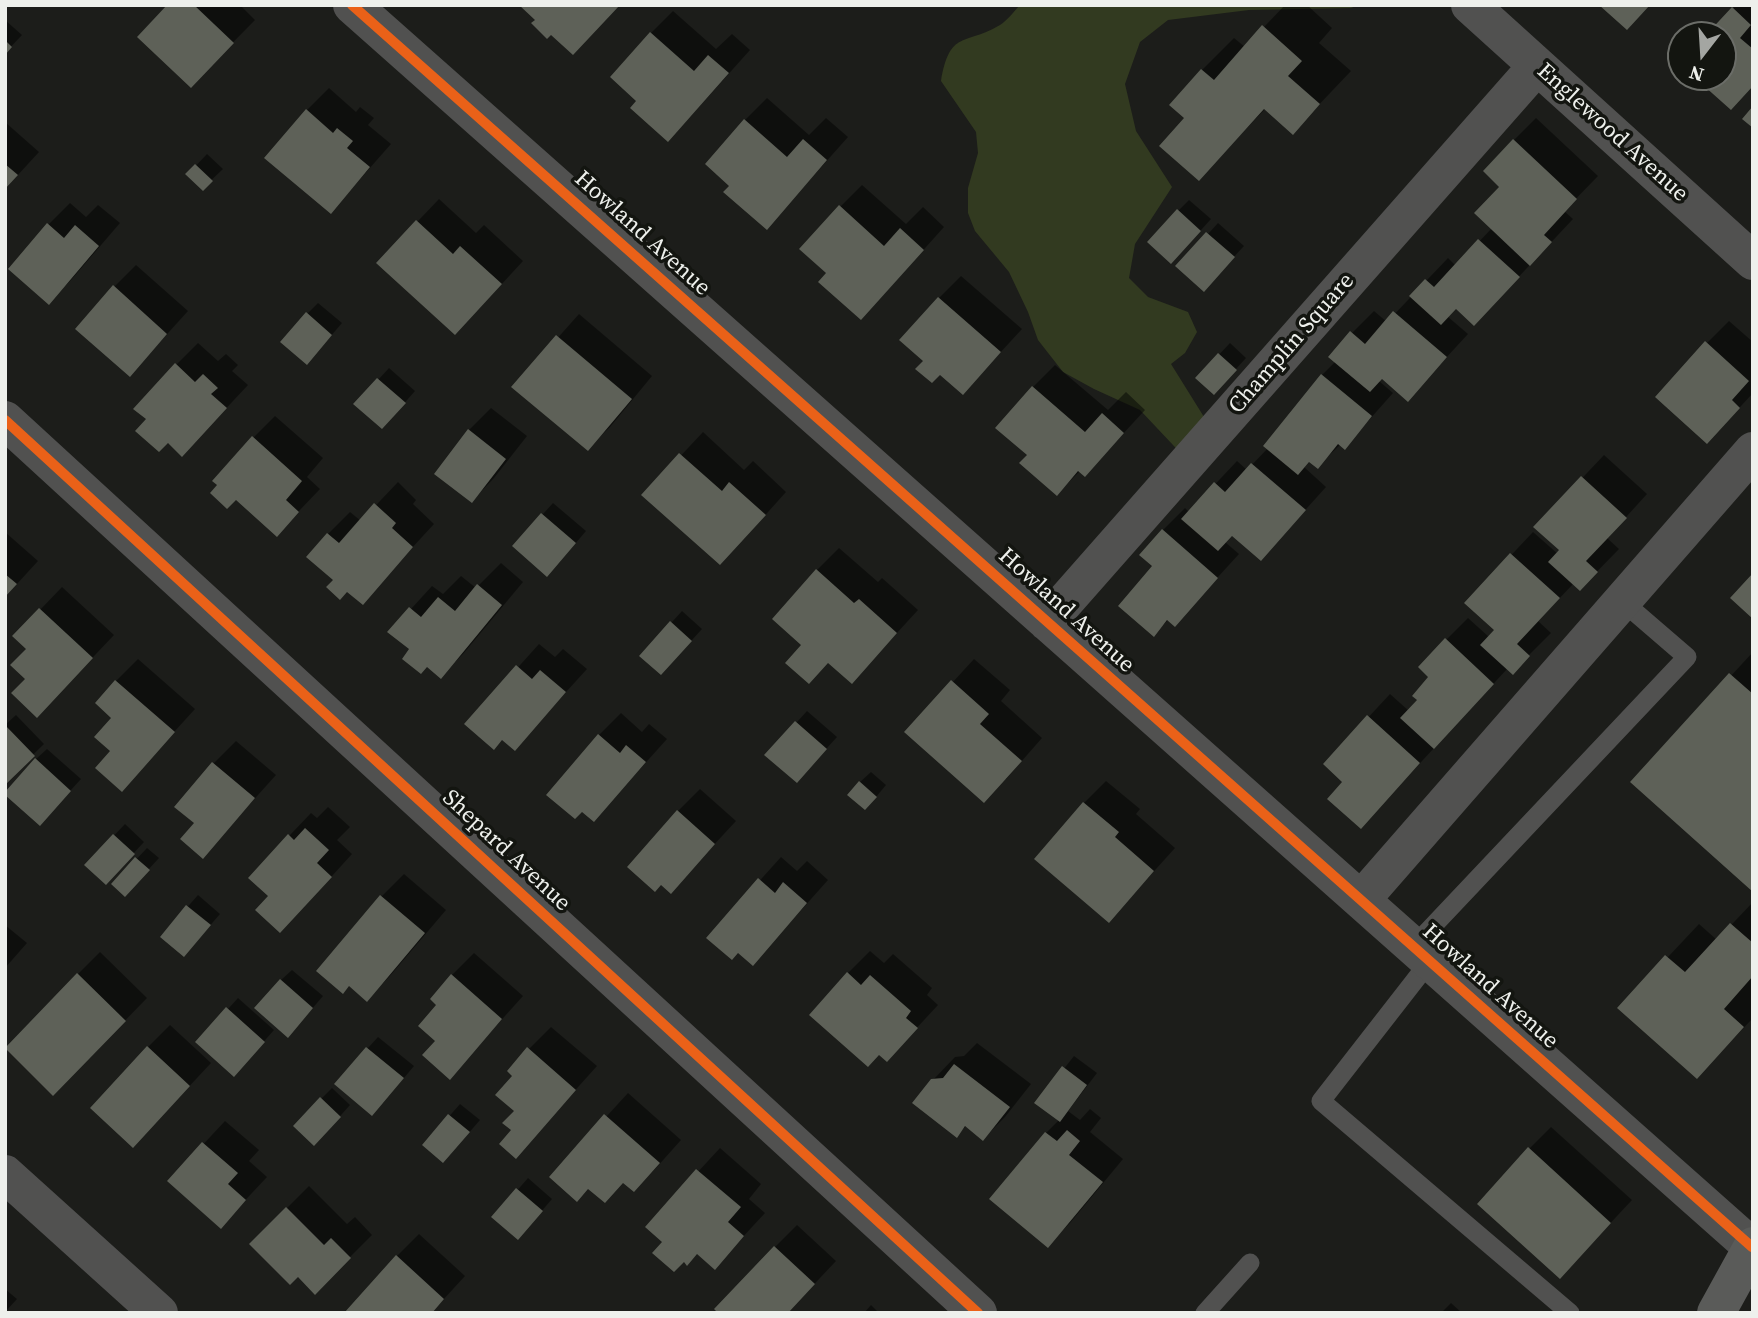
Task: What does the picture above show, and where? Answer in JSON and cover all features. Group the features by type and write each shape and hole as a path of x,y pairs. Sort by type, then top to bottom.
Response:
{"main road":[{"path":"1716,1313 1753,1247"}],"street":[{"name":"Howland Avenue","path":"352,5 1753,1247"},
{"name":"Englewood Avenue","path":"1470,5 1753,261"},
{"name":"Champlin Square","path":"1047,622 1537,66"},
{"name":"Shepard Avenue","path":"5,420 978,1313"},
{"path":"1361,900 1753,451"},
{"path":"5,1174 159,1313"}],"lane":[{"path":"1570,1313 1321,1101 1422,954 1687,657 1622,601"},
{"path":"1205,1313 1250,1263"}],"green space":[{"path":"1020,5 1359,5 1351,8 1249,10 1168,20 1140,42 1125,84 1136,131 1172,187 1135,244 1129,278 1148,297 1188,312 1197,332 1185,353 1171,364 1214,433 1189,462 1140,410 1063,372 1038,340 1009,272 975,231 968,213 968,188 978,153 976,132 941,81 945,65 954,46 1000,25"}],"building":[{"path":"167,5 194,5 234,43 191,88 137,37"},
{"path":"519,5 620,5 573,55 551,35 547,39 531,23 535,20"},
{"path":"1599,5 1650,5 1627,30"},
{"path":"1732,7 1751,25 1740,38 1753,49 1753,86 1731,110 1710,91 1737,91 1737,21 1719,21"},
{"path":"1262,25 1302,61 1288,76 1320,104 1293,135 1264,109 1199,181 1159,146 1184,118 1169,105 1201,69 1214,80"},
{"path":"650,32 694,71 708,55 729,73 668,142 630,108 636,101 610,77"},
{"path":"5,40 12,47 5,55"},
{"path":"1753,106 1753,128 1742,119"},
{"path":"306,109 333,133 337,128 353,141 347,148 370,167 331,214 264,158"},
{"path":"744,119 787,157 803,139 827,160 767,230 723,192 729,186 705,164"},
{"path":"1513,139 1577,199 1544,235 1552,242 1530,266 1474,213 1499,187 1483,171"},
{"path":"5,164 18,175 5,189"},
{"path":"195,164 213,181 203,191 185,174"},
{"path":"839,205 884,246 900,228 924,250 861,320 818,282 826,273 799,249"},
{"path":"1177,209 1201,231 1171,264 1147,242"},
{"path":"416,220 453,254 460,246 502,284 455,335 376,263"},
{"path":"47,223 64,238 75,225 99,246 49,305 8,269"},
{"path":"1206,232 1235,257 1204,292 1175,266"},
{"path":"1478,239 1520,277 1474,326 1456,309 1441,325 1409,296 1425,279 1434,287"},
{"path":"113,285 167,334 130,377 75,329"},
{"path":"938,297 1001,352 963,395 940,375 932,383 915,369 923,361 899,340"},
{"path":"1393,311 1447,357 1408,402 1382,379 1370,392 1328,357 1350,331 1365,344"},
{"path":"306,312 332,335 307,365 280,342"},
{"path":"556,335 632,399 588,451 511,387"},
{"path":"1705,341 1749,381 1732,400 1740,408 1707,444 1655,397"},
{"path":"1218,353 1237,370 1214,395 1195,378"},
{"path":"175,363 195,382 203,374 218,388 211,394 227,408 182,457 168,443 159,452 135,431 146,419 133,409"},
{"path":"1321,374 1372,416 1345,450 1338,444 1318,469 1309,462 1298,475 1263,446"},
{"path":"377,378 406,403 382,429 353,404"},
{"path":"1032,386 1085,432 1102,413 1124,433 1085,477 1078,471 1057,496 1019,463 1027,455 995,428"},
{"path":"468,429 506,459 472,503 434,474"},
{"path":"252,436 302,481 286,500 299,512 277,537 236,500 227,509 210,493 217,485 212,481"},
{"path":"679,453 722,491 729,482 766,515 720,565 641,495"},
{"path":"1251,463 1306,510 1261,561 1232,536 1218,551 1181,519 1214,482 1225,492"},
{"path":"1581,476 1627,518 1586,561 1598,572 1580,591 1548,562 1559,550 1533,527"},
{"path":"374,503 396,523 392,528 413,547 363,605 347,592 340,600 326,587 333,580 306,557 327,533 339,543"},
{"path":"541,513 576,543 547,577 512,546"},
{"path":"1162,529 1218,578 1175,627 1167,620 1154,637 1118,606 1152,566 1139,555"},
{"path":"1510,553 1560,598 1517,644 1530,656 1513,675 1480,645 1494,630 1464,603"},
{"path":"816,569 854,603 859,599 897,633 852,684 828,663 809,684 785,663 801,645 772,619"},
{"path":"1753,573 1753,619 1730,598"},
{"path":"5,574 17,584 5,597"},
{"path":"477,584 502,605 441,679 427,667 421,674 402,659 409,649 387,632 409,607 421,617 438,597 455,611"},
{"path":"39,608 93,658 37,718 11,693 25,679 10,665 26,649 12,636"},
{"path":"670,621 692,641 661,675 639,656"},
{"path":"1445,638 1494,684 1434,749 1400,718 1417,700 1412,696 1428,677 1418,667"},
{"path":"516,665 532,679 540,670 566,692 515,751 502,740 494,750 464,724"},
{"path":"1729,673 1753,694 1753,892 1630,782"},
{"path":"115,680 175,732 122,792 95,768 110,751 94,737 111,718 95,703"},
{"path":"951,680 989,714 980,724 1022,761 984,803 904,732"},
{"path":"1367,715 1420,763 1361,829 1327,799 1342,782 1323,764"},
{"path":"795,721 827,749 797,783 764,755"},
{"path":"5,725 35,756 5,785"},
{"path":"598,734 620,753 626,745 646,762 594,822 582,812 575,819 546,795"},
{"path":"35,758 71,791 40,826 5,795"},
{"path":"212,762 255,798 203,859 180,839 194,823 174,807"},
{"path":"859,781 877,797 865,810 847,795"},
{"path":"1083,802 1119,832 1115,837 1154,871 1109,923 1034,859"},
{"path":"677,810 715,844 671,894 661,885 655,892 627,867"},
{"path":"305,828 329,850 317,863 332,877 280,933 255,910 268,896 248,878 288,834 294,840"},
{"path":"113,834 135,854 106,885 84,865"},
{"path":"135,857 150,870 125,897 111,884"},
{"path":"758,878 775,893 783,882 807,903 753,966 738,953 732,960 706,938"},
{"path":"380,895 425,933 367,1002 349,986 343,994 316,971"},
{"path":"186,905 211,925 184,957 160,937"},
{"path":"1730,923 1753,943 1753,976 1724,1009 1744,1027 1697,1079 1617,1008 1665,955 1685,972"},
{"path":"847,972 861,985 870,975 911,1011 906,1018 918,1028 887,1062 879,1055 868,1067 809,1015"},
{"path":"77,973 126,1021 53,1096 5,1048"},
{"path":"451,974 502,1019 450,1080 422,1055 435,1041 418,1026 436,1005 430,999"},
{"path":"280,979 313,1008 288,1038 254,1008"},
{"path":"226,1007 265,1042 234,1077 195,1042"},
{"path":"147,1046 190,1086 133,1148 90,1108"},
{"path":"366,1047 404,1078 372,1116 334,1084"},
{"path":"527,1047 576,1090 516,1159 499,1144 511,1130 502,1123 514,1111 495,1095 512,1076 507,1071"},
{"path":"954,1064 1010,1107 983,1141 965,1126 957,1138 912,1103 931,1079 943,1078"},
{"path":"1062,1066 1087,1085 1060,1122 1034,1103"},
{"path":"320,1097 341,1117 314,1146 293,1126"},
{"path":"448,1114 470,1132 443,1163 422,1145"},
{"path":"604,1114 660,1163 634,1192 623,1183 605,1203 588,1189 577,1202 549,1177"},
{"path":"1067,1130 1080,1141 1069,1155 1103,1182 1048,1248 989,1199 1045,1132 1057,1141"},
{"path":"202,1142 238,1173 228,1184 246,1200 221,1229 167,1181"},
{"path":"1528,1147 1611,1223 1560,1279 1477,1204"},
{"path":"696,1169 741,1207 728,1222 744,1236 715,1270 697,1254 687,1266 684,1262 674,1272 652,1253 662,1242 645,1227"},
{"path":"516,1188 543,1211 518,1240 491,1217"},
{"path":"286,1207 324,1245 331,1238 351,1258 315,1295 298,1277 290,1285 249,1244"},
{"path":"774,1246 815,1284 788,1313 718,1313 714,1309"},
{"path":"396,1255 444,1299 432,1313 344,1313"}],"cycle path":[{"path":"352,5 1752,1247"},
{"path":"5,420 978,1313"}]}
